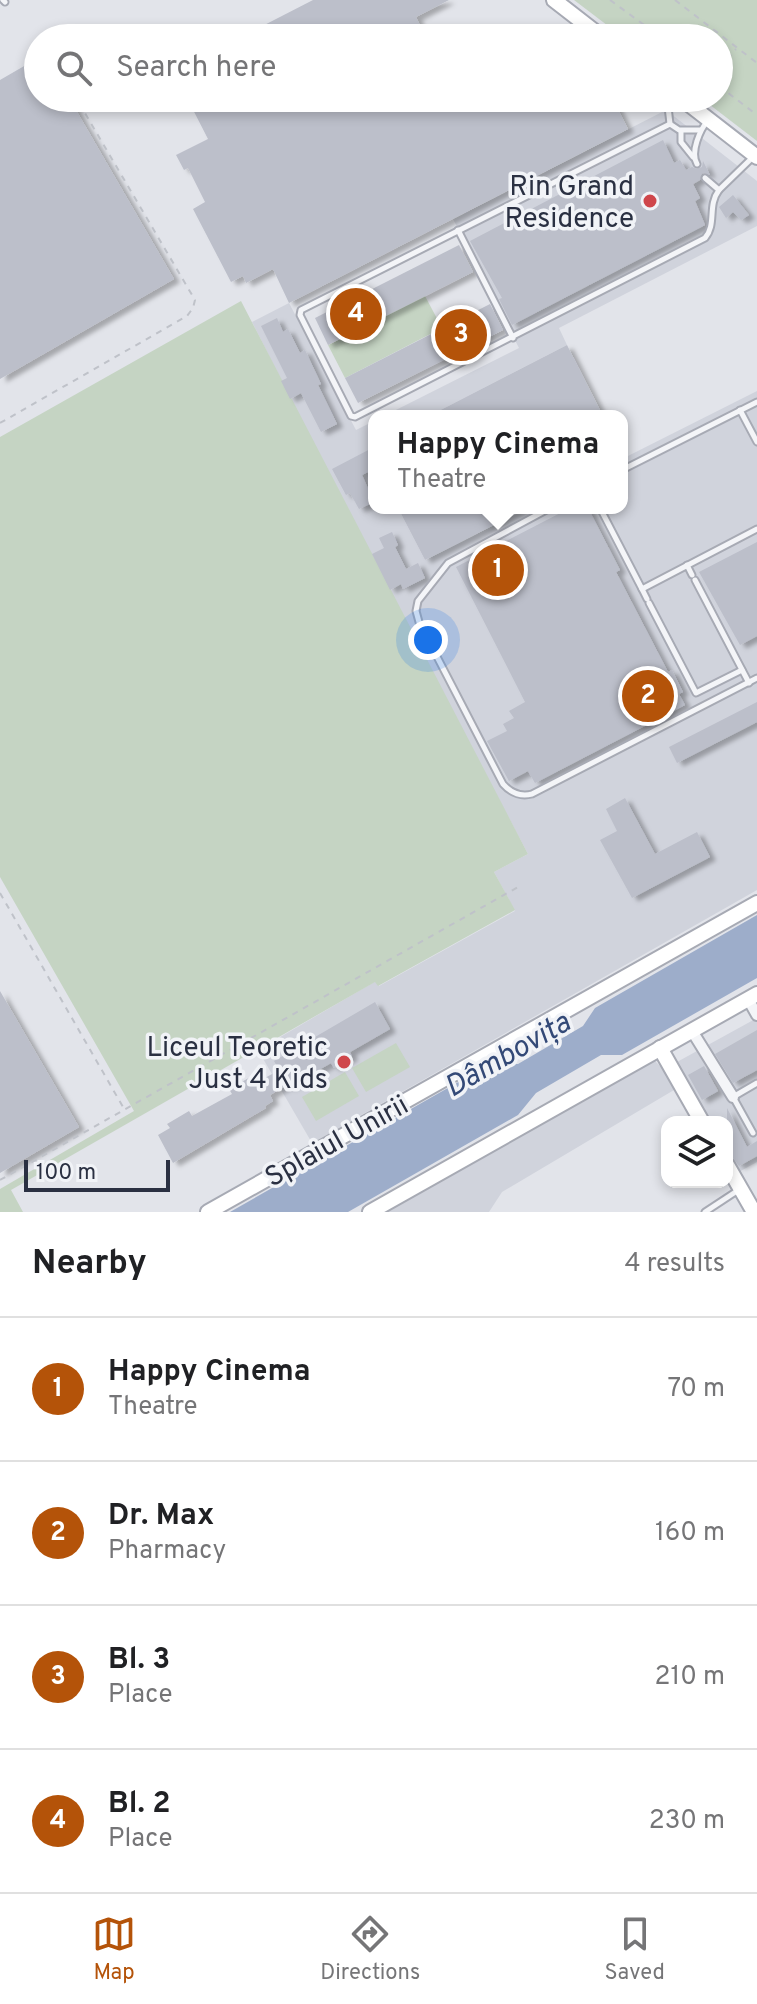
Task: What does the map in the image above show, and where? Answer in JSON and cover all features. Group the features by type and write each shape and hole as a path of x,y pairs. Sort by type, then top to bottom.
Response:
{"main road":[{"path":"554,0 585,24"},
{"path":"693,112 704,125 756,156"},
{"name":"Splaiul Unirii","path":"208,1212 757,903"},
{"path":"370,1212 752,997"},
{"path":"660,1048 699,1116"},
{"path":"733,1175 754,1212"}],"street":[{"path":"752,997 757,1015"},
{"path":"692,1031 733,1097"}],"lane":[{"path":"669,112 670,124"},
{"path":"670,124 681,131 704,125"},
{"path":"368,410 351,416 300,315 301,310 670,124"},
{"path":"693,157 704,125"},
{"path":"681,131 681,142 697,164"},
{"path":"369,410 705,238 712,226 712,202 719,190 756,156"},
{"path":"705,178 707,183 719,190"},
{"path":"458,230 513,338"},
{"path":"628,467 757,402"},
{"path":"740,410 757,442"},
{"path":"753,430 757,423"},
{"path":"539,514 451,560 417,605 419,622 503,784 510,791 520,795 532,794 757,678"},
{"path":"603,514 696,693 742,670"},
{"path":"642,589 757,529"},
{"path":"687,565 749,683"},
{"path":"753,1133 733,1097 757,1083"},
{"path":"705,1212 741,1189"}],"path":[{"path":"610,0 643,24"},
{"path":"675,0 706,24"},
{"path":"733,46 757,63"},
{"path":"733,52 736,48"},
{"path":"733,97 757,115"},
{"path":"0,423 187,316 195,304 84,112"},
{"path":"0,1180 518,887"},
{"path":"0,893 124,1108"}],"shaded area":[{"path":"662,112 669,112 757,181 757,226 559,328 567,345 441,410 396,410 519,348 453,219"},
{"path":"289,303 356,430 368,424 368,514 401,514 425,560 515,514 628,514 628,456 757,391 757,890 312,1143 258,1050 376,981 379,986 515,911 494,872 528,854 391,596 252,322"},
{"path":"757,1018 757,1162 737,1173 733,1166 733,1116 704,1116 678,1072 677,1062"},
{"path":"653,1059 662,1068 674,1090 502,1192 489,1212 381,1212"}],"green space":[{"path":"574,0 757,0 757,141 719,112 733,112 733,24 606,24"},
{"path":"425,296 442,328 345,378 328,345"},
{"path":"241,301 528,854 494,872 515,910 378,986 375,982 11,1190 23,1212 0,1212 0,1189 134,1111 0,877 0,437"},
{"path":"396,1043 410,1067 366,1092 352,1068"},
{"path":"345,1072 359,1096 316,1121 302,1097"}],"water":[{"path":"757,915 757,978 622,1055 601,1055 536,1093 518,1115 348,1212 230,1212 490,1064 518,1064 583,1026 595,1008"}],"building":[{"path":"313,0 449,0 416,17 419,24 266,24"},
{"path":"24,66 24,112 77,112 174,279 0,379 0,80"},
{"path":"194,112 619,112 628,129 289,303 273,269 246,283 243,276 231,282 193,209 205,202 188,168 184,170 176,155 208,139"},
{"path":"663,140 674,163 680,160 686,170 702,167 703,161 710,175 702,173 700,180 693,184 700,198 695,201 705,225 512,325 499,299 502,298 470,241"},
{"path":"733,195 749,215 741,220 733,212 726,218 719,207"},
{"path":"459,245 473,272 328,345 315,318"},
{"path":"490,304 503,330 358,403 345,378"},
{"path":"277,318 283,332 288,329 300,353 305,350 337,424 321,432 301,393 290,399 281,381 287,378 261,326"},
{"path":"567,345 600,410 441,410"},
{"path":"368,450 368,472 362,475 368,488 368,505 359,509 350,493 346,495 332,469"},
{"path":"401,514 515,514 425,560"},
{"path":"558,514 591,514 620,570 616,572 668,672 672,670 683,692 679,694 685,705 535,783 528,771 509,781 487,741 507,731 503,724 514,718 509,711 525,702 456,567"},
{"path":"392,532 398,545 395,547 406,569 418,563 425,578 403,589 401,584 390,590 372,554 384,548 379,538"},
{"path":"757,542 757,636 740,645 699,572"},
{"path":"757,702 757,722 677,763 669,747"},
{"path":"625,798 655,854 697,832 710,857 632,898 600,840 617,831 606,809"},
{"path":"0,991 79,1127 0,1173"},
{"path":"375,1002 390,1029 350,1052 352,1057 334,1068 331,1063 270,1095 273,1101 266,1108 173,1163 158,1135 170,1128 167,1124 189,1111 192,1116 232,1094 229,1089 254,1075 258,1082 279,1070 274,1061"},
{"path":"757,1030 757,1070 733,1083 715,1054"},
{"path":"704,1066 718,1091 702,1100 688,1075"},
{"path":"733,1120 747,1147 757,1141 757,1156 739,1166 733,1158"}],"place":[{"name":"Rin Grand Residence","path":"650,201"},
{"name":"Bl. 2","path":"356,314"},
{"name":"Bl. 3","path":"461,335"},
{"name":"Happy Cinema","path":"498,570"},
{"name":"Dr. Max","path":"648,696"},
{"name":"Liceul Teoretic Just 4 Kids","path":"344,1062"}],"water label":[{"name":"Dâmbovița","path":"507,1054"}]}
